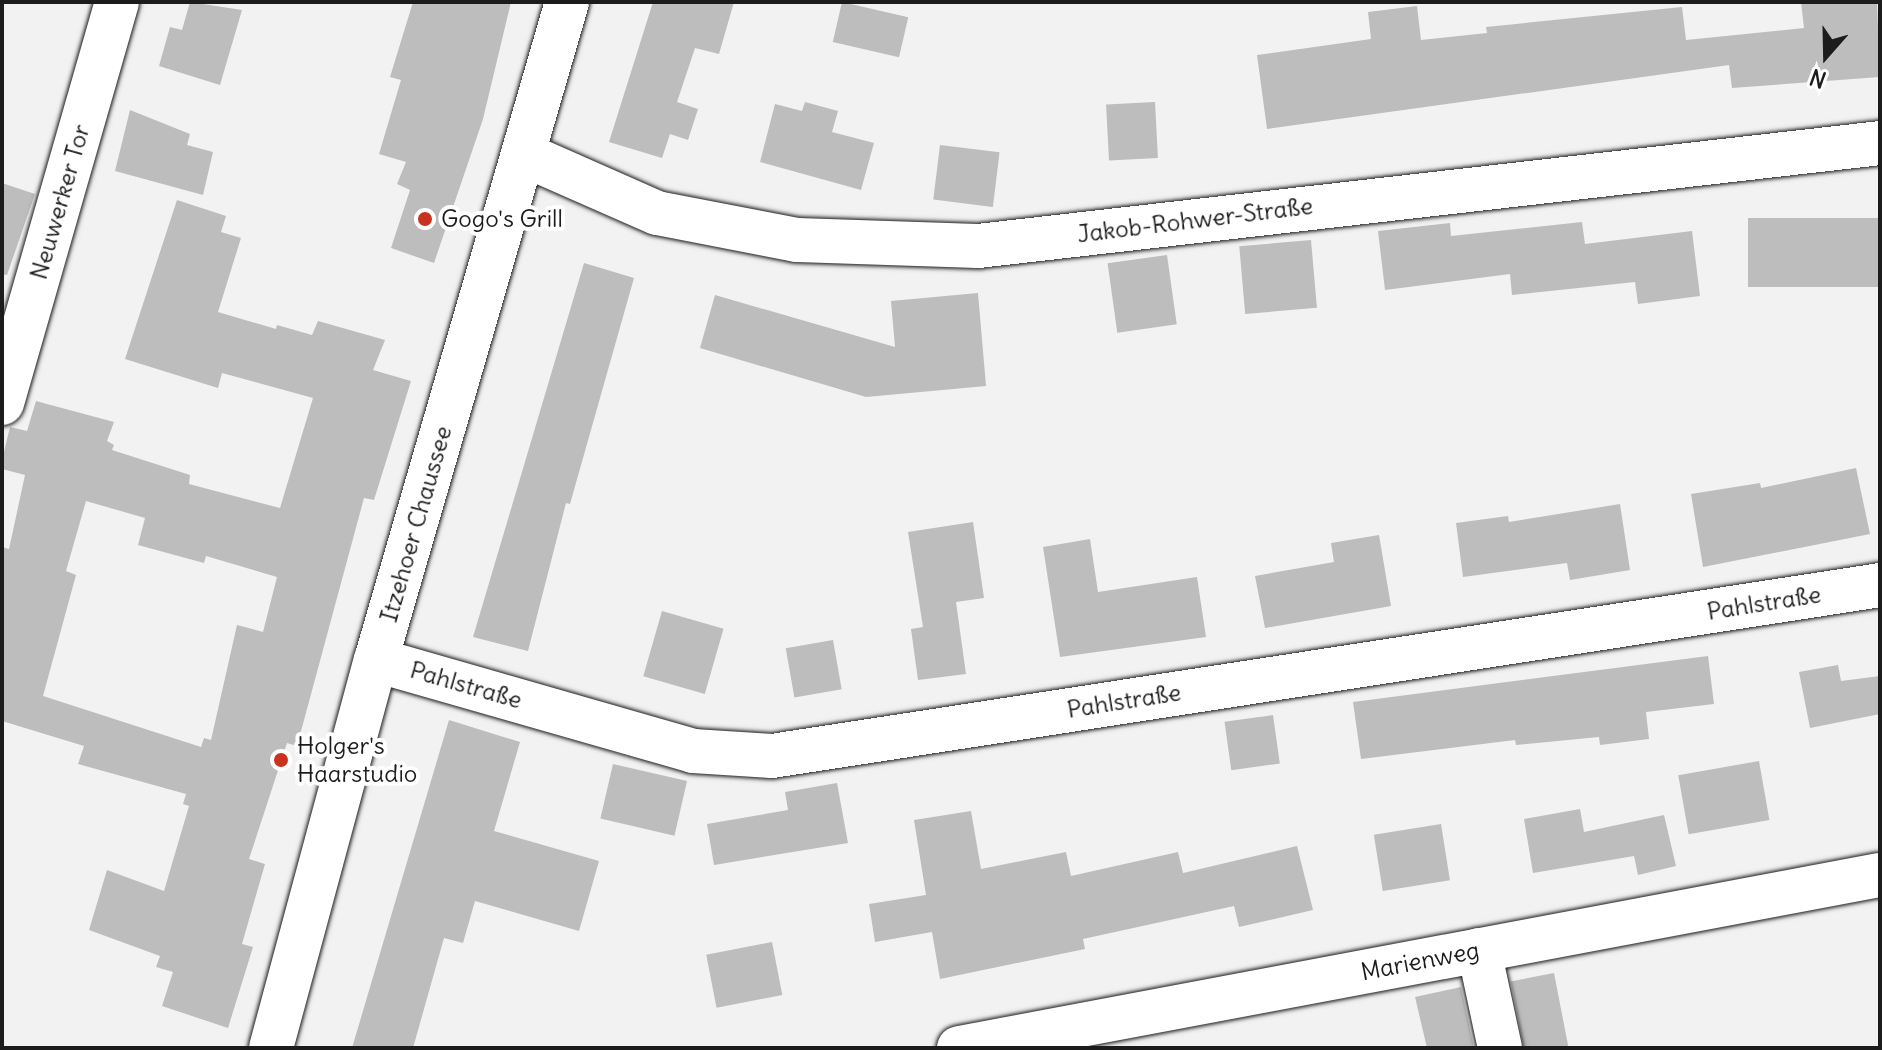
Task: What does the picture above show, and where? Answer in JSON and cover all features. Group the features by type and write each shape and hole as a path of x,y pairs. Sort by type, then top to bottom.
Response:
{"street":[{"name":"Neuwerker Tor","path":"2,403 117,2"},
{"name":"Itzehoer Chaussee","path":"271,1048 376,660 567,2"},
{"name":"Jakob-Rohwer-Straße","path":"523,154 657,213 797,240 978,246 1880,143"},
{"name":"Pahlstraße","path":"376,660 693,751 772,756 1880,585"},
{"name":"Marienweg","path":"959,1048 1880,875"},
{"path":"1479,950 1500,1048"}],"building":[{"path":"190,2 242,10 220,85 159,66 170,27 182,30"},
{"path":"413,2 511,2 483,119 434,263 391,248 410,190 397,184 406,162 379,154 401,80 390,77"},
{"path":"653,2 734,2 719,54 695,48 677,102 698,109 688,140 670,134 662,158 609,142"},
{"path":"842,2 908,17 899,57 833,42"},
{"path":"1801,2 1877,2 1880,77 1732,88 1729,65 1267,129 1257,55 1371,39 1368,12 1417,6 1421,40 1487,33 1486,27 1682,7 1686,40 1804,28"},
{"path":"805,102 838,111 832,132 874,143 861,190 760,162 775,104 802,111"},
{"path":"1155,102 1158,158 1109,160 1106,105"},
{"path":"130,110 190,134 187,145 213,152 203,195 115,171"},
{"path":"940,145 1000,152 993,207 933,200"},
{"path":"2,183 35,194 7,275 2,274"},
{"path":"177,200 226,216 221,232 241,238 218,312 276,329 277,325 312,335 318,321 385,340 373,370 411,381 374,500 364,498 297,746 287,743 249,859 265,864 242,944 253,947 228,1028 162,1006 173,972 156,967 160,956 89,930 107,870 164,891 189,806 183,804 186,794 78,764 84,746 2,721 2,547 9,549 25,475 2,469 2,460 10,427 27,431 36,401 114,422 107,441 114,445 112,450 190,475 189,484 280,508 313,398 222,373 218,388 125,359","holes":["86,501 145,518 138,545 204,563 206,556 277,577 263,632 237,625 211,740 204,738 201,747 43,696 76,575 66,571"]},
{"path":"1748,218 1880,218 1880,287 1748,287"},
{"path":"1582,222 1585,244 1692,231 1700,296 1638,304 1635,282 1512,295 1510,274 1385,290 1378,231 1450,223 1451,236"},
{"path":"1311,240 1317,308 1245,314 1239,246"},
{"path":"1167,255 1177,324 1117,333 1108,263"},
{"path":"584,263 634,278 570,504 566,503 528,651 473,637"},
{"path":"978,293 986,386 866,397 700,348 715,295 895,347 891,301"},
{"path":"1856,468 1870,534 1703,567 1691,494 1760,483 1761,488"},
{"path":"1620,504 1630,570 1570,580 1567,563 1463,577 1456,523 1508,516 1509,522"},
{"path":"973,522 984,598 956,602 966,674 918,680 911,629 923,627 908,532"},
{"path":"1379,535 1391,606 1265,628 1255,576 1334,562 1331,543"},
{"path":"1090,539 1098,592 1197,577 1206,637 1060,657 1043,547"},
{"path":"662,611 724,629 705,694 643,676"},
{"path":"833,640 842,689 794,698 786,648"},
{"path":"1708,656 1714,704 1646,712 1649,739 1600,745 1599,737 1516,745 1515,740 1361,759 1353,702"},
{"path":"1838,665 1841,681 1880,676 1880,714 1810,728 1799,672"},
{"path":"1273,715 1280,764 1231,770 1224,722"},
{"path":"449,720 520,742 494,831 599,861 579,931 475,901 463,943 444,938 413,1048 352,1048"},
{"path":"1759,761 1769,820 1689,834 1678,775"},
{"path":"613,764 687,781 674,836 600,819"},
{"path":"837,783 848,843 714,865 707,824 788,810 785,792"},
{"path":"1580,809 1584,832 1664,815 1676,866 1638,875 1634,856 1533,873 1524,819"},
{"path":"971,811 981,869 1066,852 1071,876 1178,852 1183,873 1297,846 1313,910 1239,927 1234,906 1083,939 1085,949 940,979 932,932 875,942 869,904 926,895 914,820"},
{"path":"1441,824 1450,880 1383,891 1374,835"},
{"path":"772,942 782,995 717,1008 706,955"},
{"path":"1554,973 1569,1048 1524,1048 1511,981"},
{"path":"1461,987 1474,1048 1427,1048 1415,997"}],"place":[{"name":"Gogo's Grill","path":"425,219"},
{"name":"Holger's Haarstudio","path":"281,760"}]}
